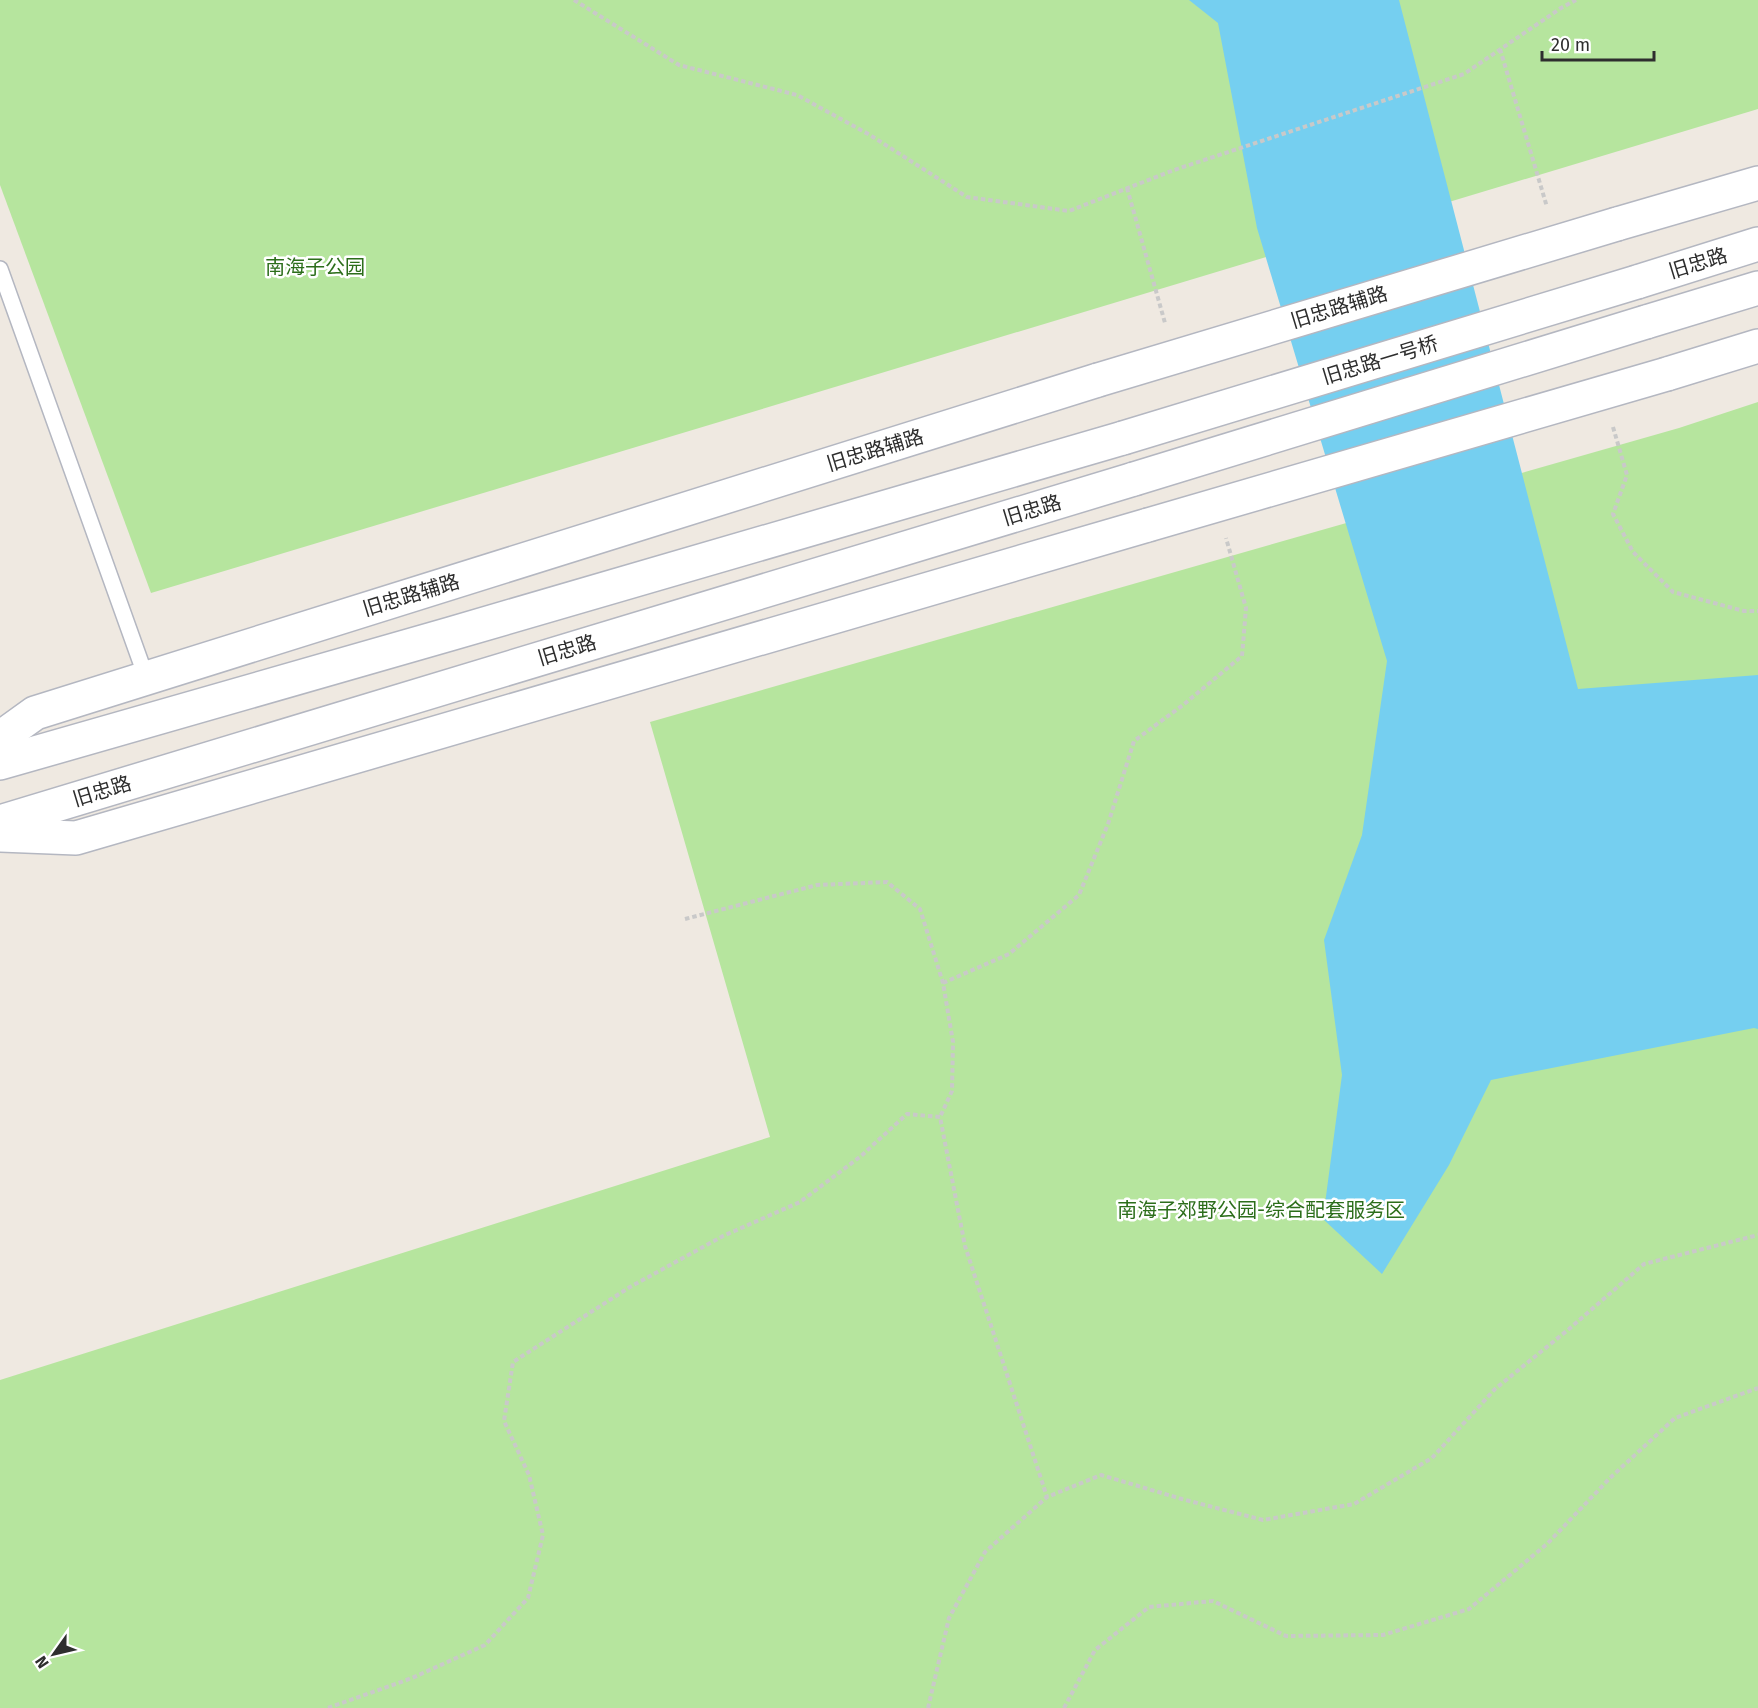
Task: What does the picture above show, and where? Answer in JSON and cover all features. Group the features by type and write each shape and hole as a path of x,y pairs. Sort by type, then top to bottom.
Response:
{"street":[{"name":"旧忠路辅路","path":"0,738 35,713 146,677 1098,380 1758,183"},
{"name":"旧忠路","path":"1637,282 1758,244"},
{"name":"旧忠路一号桥","path":"0,763 1123,438 1637,282"},
{"name":"旧忠路","path":"0,822 1758,288"},
{"path":"0,835 76,838 1758,346"}],"lane":[{"path":"0,269 146,677"}],"path":[{"path":"574,0 679,65 797,95 870,135 967,196 1069,211 1174,170 1464,74 1576,0"},
{"path":"1627,475 1613,514 1633,552 1673,592 1744,611 1758,611"},
{"path":"943,983 1009,954 1079,895 1108,824 1134,741 1183,705 1242,656 1245,608"},
{"path":"685,919 817,885 887,882 920,909 943,983 953,1042 952,1091 940,1117 965,1246 1047,1497"},
{"path":"328,1708 412,1678 484,1645 528,1598 543,1535 529,1475 504,1421 513,1362 630,1287 723,1236 800,1202 861,1156 907,1114 940,1117"},
{"path":"928,1708 949,1618 985,1552 1047,1497 1101,1475 1263,1520 1354,1504 1432,1458 1495,1389 1644,1264 1758,1235"},
{"path":"1064,1708 1095,1650 1149,1607 1213,1601 1287,1636 1383,1635 1469,1608 1547,1544 1610,1478 1675,1418 1758,1388"}],"green space":[{"name":"南海子公园","path":"0,0 1758,0 1758,109 151,593 0,185"},
{"name":"南海子郊野公园-综合配套服务区","path":"1758,402 1758,1708 0,1708 0,1380 770,1137 650,722 1679,428"}],"water":[{"path":"1189,0 1399,0 1578,689 1758,675 1758,1029 1491,1080 1449,1165 1382,1274 1323,1219 1342,1075 1324,940 1362,835 1387,661 1257,228 1218,23"}]}
